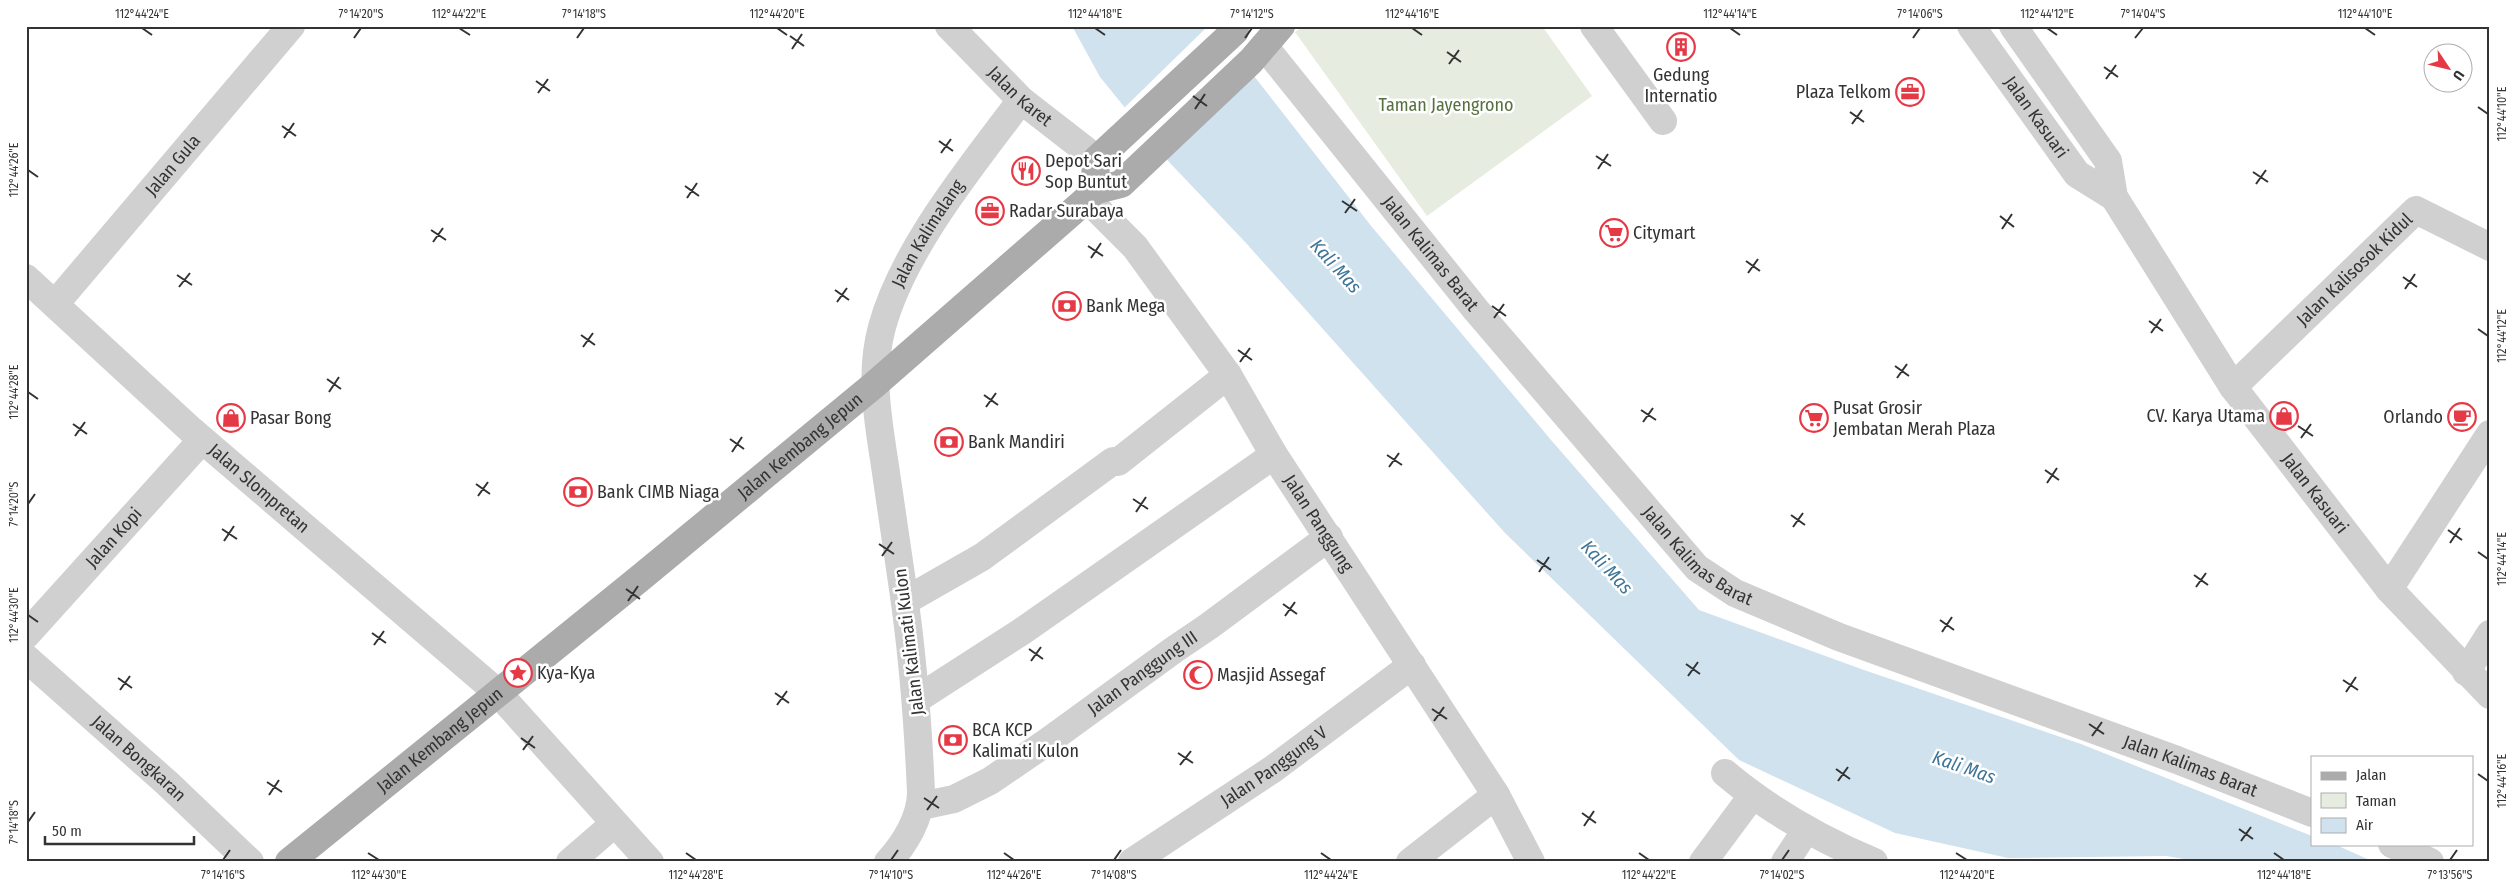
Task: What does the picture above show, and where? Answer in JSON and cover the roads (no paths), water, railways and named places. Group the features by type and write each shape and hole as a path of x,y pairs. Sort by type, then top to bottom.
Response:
{"main road":[{"path":"1090,195 1098,159 1232,31 1265,44"},
{"name":"Jalan Kembang Jepun","path":"289,862 639,579 874,385 1090,195 1121,184 1265,44"}],"street":[{"name":"Jalan Gula","path":"55,304 291,26"},
{"name":"Jalan Karet","path":"949,26 1021,100 1098,159"},
{"path":"1594,26 1663,120"},
{"name":"Jalan Kasuari","path":"1971,26 2077,174 2114,197"},
{"name":"Jalan Kasuari","path":"2013,26 2108,161 2114,197 2233,387 2389,589 2466,672 2490,695"},
{"name":"Jalan Kalimas Barat","path":"1265,44 1476,310 1697,568 1735,592 1839,637 2178,760 2311,813"},
{"name":"Jalan Kalimalang","path":"874,385 882,328 894,294 917,249 968,171 1021,100"},
{"name":"Jalan Panggung","path":"1090,195 1135,247 1228,375 1274,455 1496,795 1531,862"},
{"name":"Jalan Kalisosok Kidul","path":"2233,387 2416,210 2490,247"},
{"name":"Jalan Slompretan","path":"26,278 202,440 497,692 650,862"},
{"path":"905,601 982,557 1113,461 1118,462 1228,375"},
{"name":"Jalan Kalimati Kulon","path":"874,385 917,699 921,806 915,822 888,862"},
{"path":"2389,589 2490,434"},
{"name":"Jalan Kopi","path":"26,635 202,440"},
{"path":"917,699 1021,632 1274,455"},
{"name":"Jalan Panggung III","path":"921,806 954,799 990,781 1209,626 1329,537"},
{"path":"2466,672 2490,634"},
{"name":"Jalan Bongkaran","path":"26,658 167,783 250,862"},
{"name":"Jalan Panggung V","path":"1132,862 1273,769 1412,666"},
{"path":"1725,774 1752,796 1806,830 1872,861"},
{"path":"1410,862 1496,795"},
{"path":"1703,862 1752,796"},
{"path":"570,862 614,824"},
{"path":"1785,862 1806,830"},
{"path":"2397,846 2426,859"}],"water":[{"name":"Kali Mas","path":"1072,26 1215,26 1372,227 1551,440 1699,610 1864,670 2081,744 2311,836 2311,846 2338,846 2374,862 2202,862 2166,856 2008,858 1895,833 1739,760 1505,533 1246,243 1170,163 1100,77"}],"place":[{"name":"Gedung Internatio","path":"1681,47"},
{"name":"Plaza Telkom","path":"1910,92"},
{"name":"Depot Sari Sop Buntut","path":"1026,171"},
{"name":"Radar Surabaya","path":"990,211"},
{"name":"Citymart","path":"1614,233"},
{"name":"Bank Mega","path":"1067,306"},
{"name":"CV. Karya Utama","path":"2284,416"},
{"name":"Orlando","path":"2462,417"},
{"name":"Pasar Bong","path":"231,418"},
{"name":"Pusat Grosir Jembatan Merah Plaza","path":"1814,418"},
{"name":"Bank Mandiri","path":"949,442"},
{"name":"Bank CIMB Niaga","path":"578,492"},
{"name":"Kya-Kya","path":"518,673"},
{"name":"Masjid Assegaf","path":"1198,675"},
{"name":"BCA KCP Kalimati Kulon","path":"953,740"}],"park label":[{"name":"Taman Jayengrono","path":"1446,105"}]}
